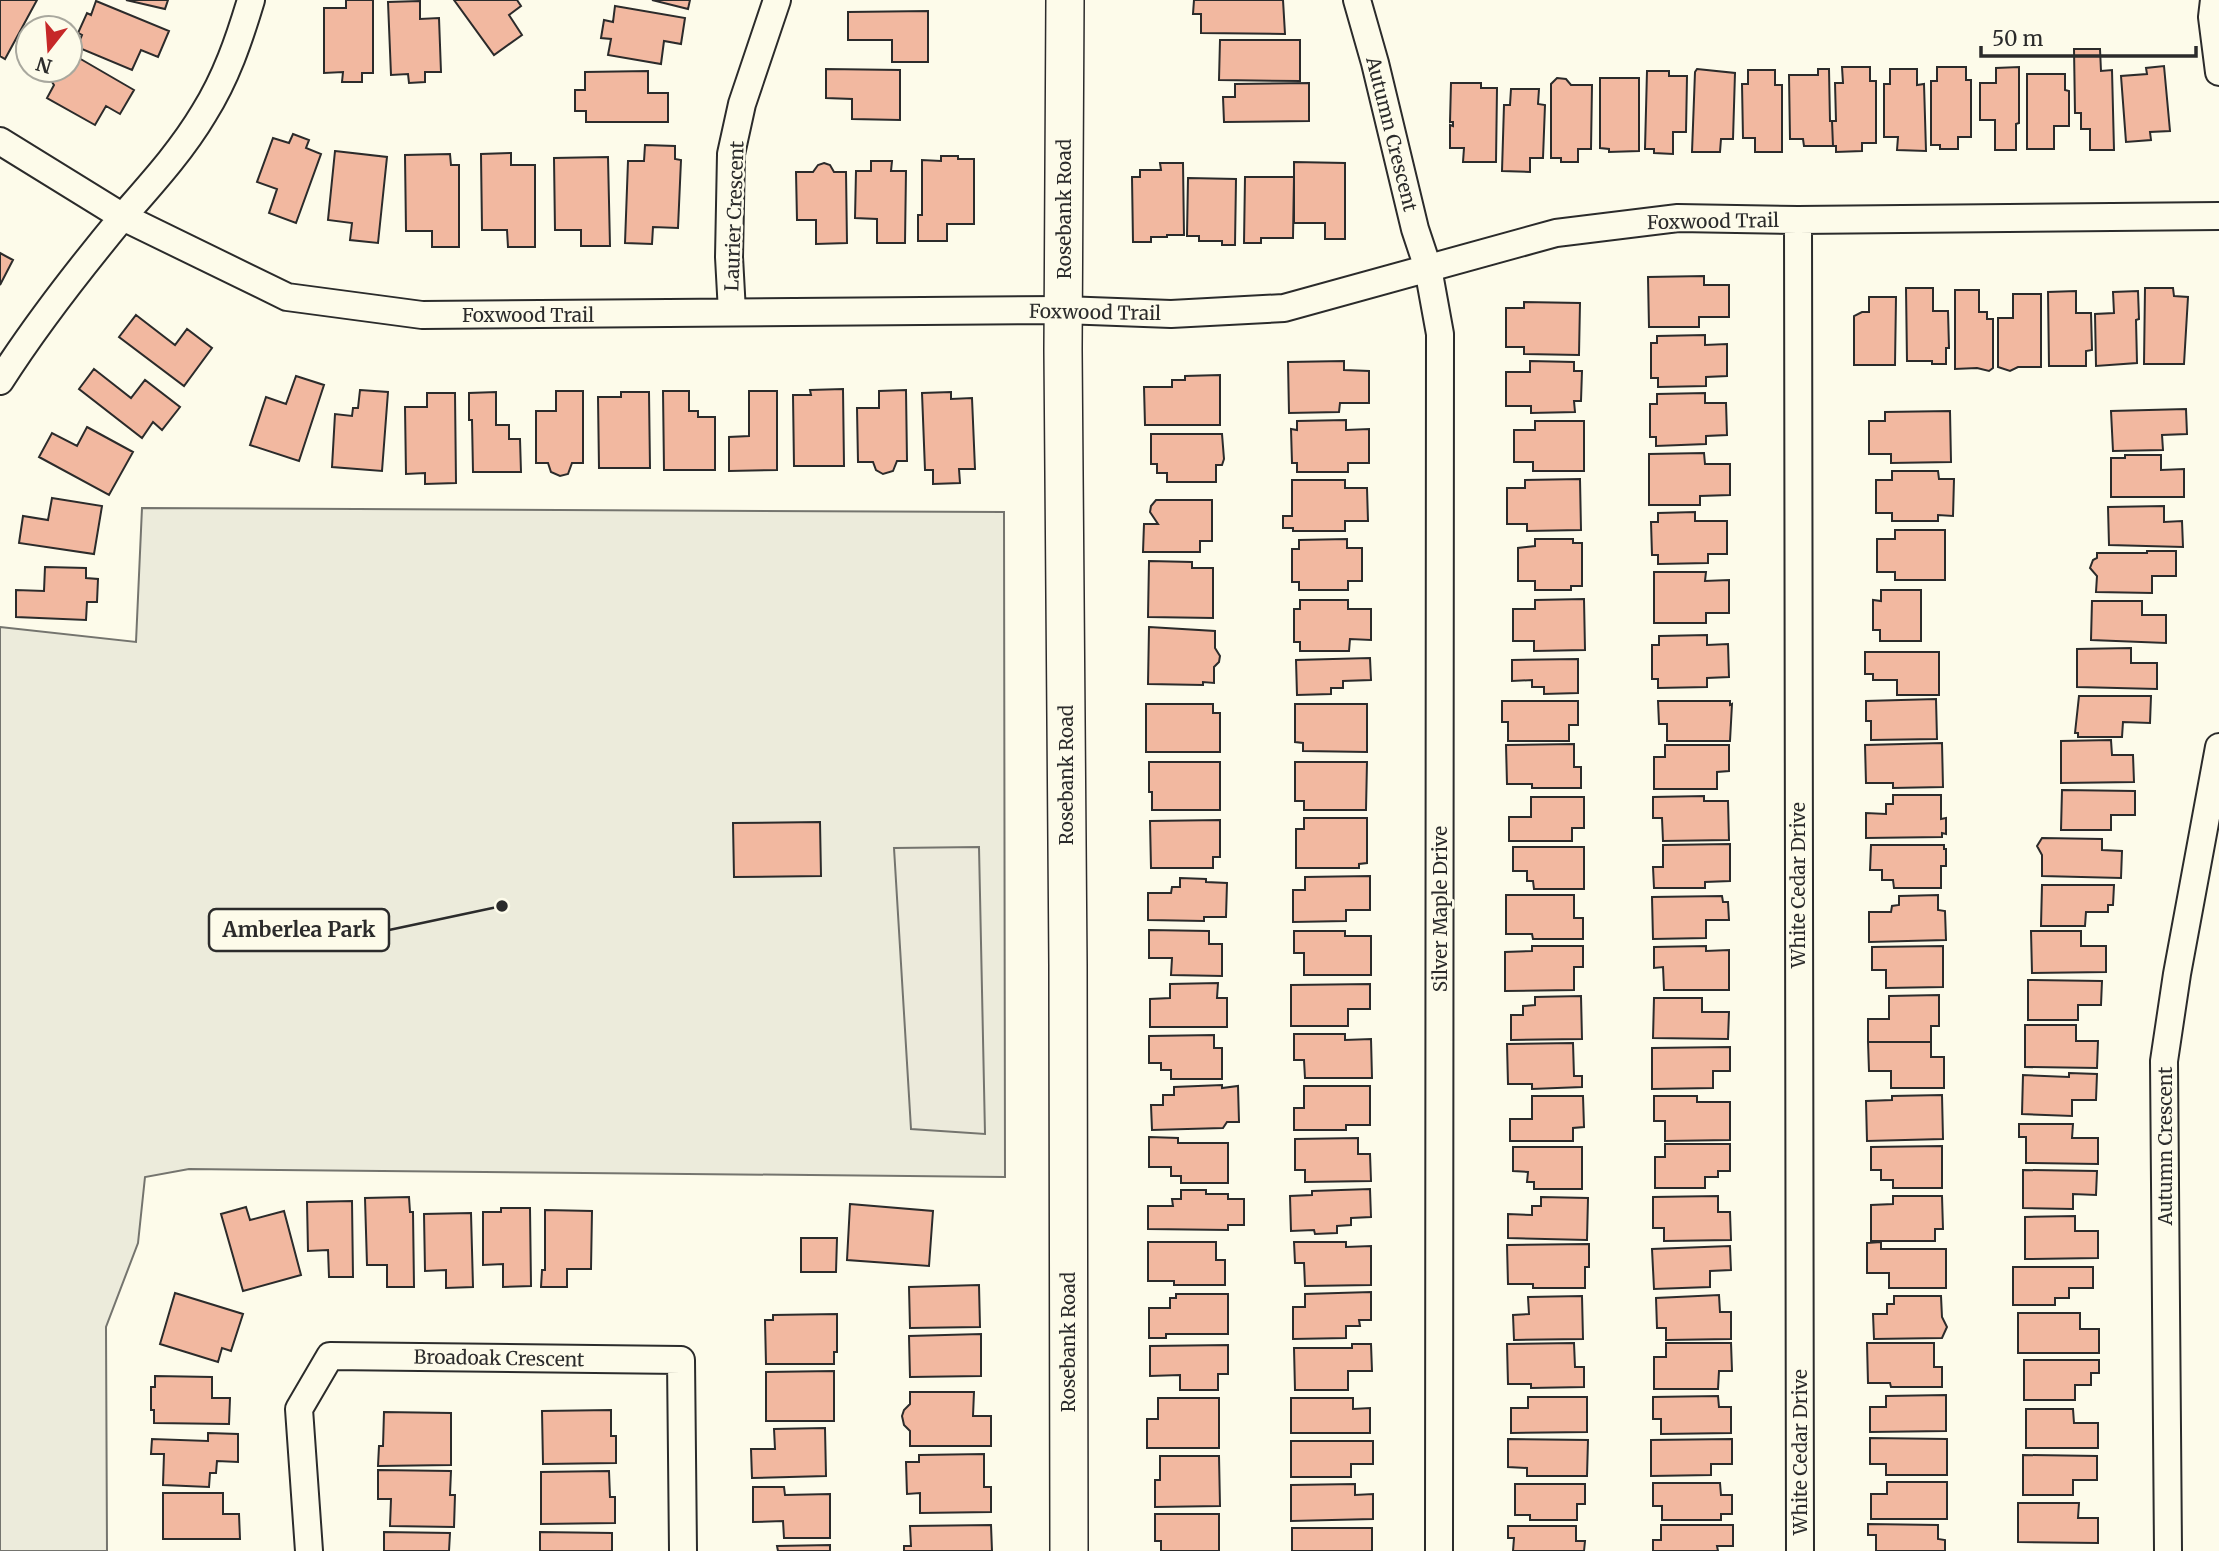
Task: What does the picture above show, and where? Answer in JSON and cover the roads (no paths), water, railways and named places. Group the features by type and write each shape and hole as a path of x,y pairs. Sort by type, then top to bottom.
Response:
{"street":[{"path":"0,381 24,344 123,217 170,163 204,113 234,55 251,0"},
{"name":"Laurier Crescent","path":"732,312 729,257 731,153 742,104 777,0"},
{"name":"Rosebank Road","path":"1065,0 1063,310 1069,1551"},
{"name":"Autumn Crescent","path":"1357,0 1376,63 1428,268"},
{"path":"2214,0 2212,17 2219,72"},
{"name":"Foxwood Trail","path":"0,141 123,217 287,297 422,315 1063,310 1171,314 1284,308 1569,231 1678,218 1798,220 2219,216"},
{"name":"White Cedar Drive","path":"1798,220 1800,1551"},
{"name":"Silver Maple Drive","path":"1428,268 1440,334 1439,1551"},
{"name":"Autumn Crescent","path":"2168,1551 2164,1061 2176,974 2219,747"},
{"name":"Broadoak Crescent","path":"309,1551 299,1409 330,1356 681,1360 683,1551"}],"place":[{"name":"Amberlea Park","path":"502,906"}]}
